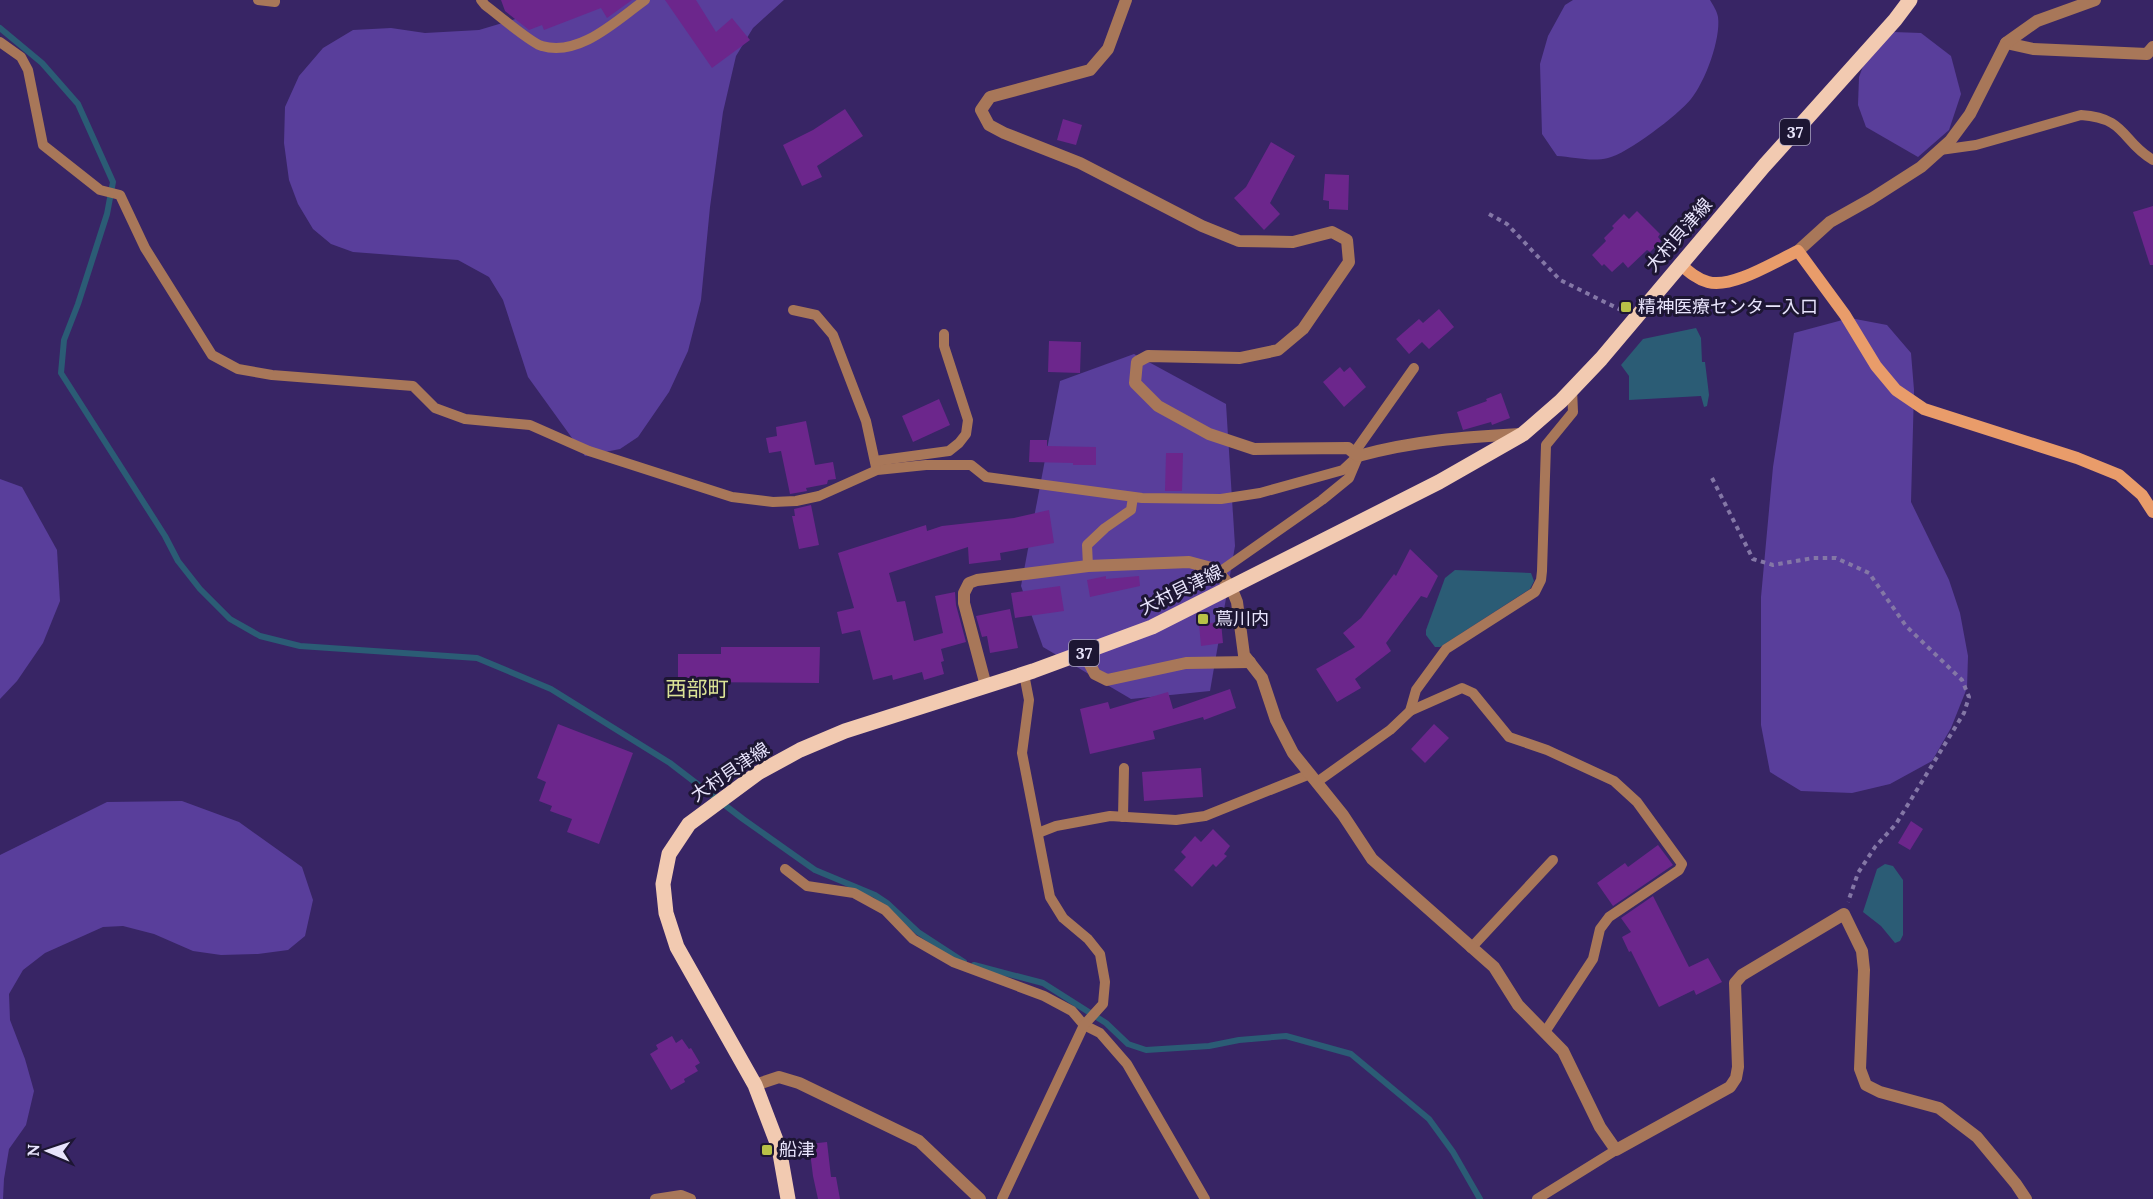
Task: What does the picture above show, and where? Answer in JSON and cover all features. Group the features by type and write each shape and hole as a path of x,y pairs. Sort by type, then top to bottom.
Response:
{"main road":[{"name":"大村貝津線","path":"788,1199 779,1148 755,1085 677,947 666,913 663,884 669,854 689,824 758,772 800,750 845,731 1024,674 1152,627 1439,482 1523,434 1600,360 1764,166 1895,20 1910,0"}],"street":[{"path":"1126,0 1108,49 1090,70 990,97 981,110 989,125 1080,163 1202,226 1239,241 1293,242 1332,232 1347,240 1349,262 1303,329 1278,350 1240,358 1148,356 1137,362 1135,383 1158,406 1209,434 1254,449 1348,448 1356,454 1434,440 1523,434"},
{"path":"1680,264 1694,276 1710,283 1738,280 1798,251 1830,222 1871,200 1921,167 1950,141 1970,114 2006,43 2037,21 2095,0"},
{"path":"2006,43 2033,49 2147,54 2153,47"},
{"path":"1798,251 1845,315 1876,366 1896,390 1924,409 2077,458 2119,475 2142,495 2153,512"},
{"path":"986,686 964,603 964,593 969,583 1088,566 1189,562 1215,569 1231,587 1237,602 1244,655 1262,678 1276,720 1293,753 1343,815 1372,859 1494,968 1518,1005 1563,1051 1600,1127 1616,1150 1730,1087 1736,1078 1738,1067 1735,983 1742,975 1844,914 1862,951 1864,970 1860,1069 1866,1085 1880,1092 1939,1108 1977,1137 2026,1199"},
{"path":"1084,653 1095,674 1107,680 1186,663 1250,662"},
{"path":"755,1085 779,1077 799,1083 919,1141 980,1199"}],"lane":[{"path":"258,0 275,2 275,0"},
{"path":"481,0 541,46 564,47 585,41 645,0"},
{"path":"0,42 21,57 28,70 43,145 100,190 120,195 145,248 212,355 238,369 272,375 413,386 435,408 465,419 530,425 589,451 732,497 773,502 796,501 819,496 876,466 949,451 959,443 966,434 968,420 944,346 944,334"},
{"path":"1940,150 1976,144 2081,115 2098,116 2113,122 2153,160"},
{"path":"793,310 816,315 833,334 866,421 876,466"},
{"path":"876,466 971,465 986,477 1133,497 1221,499 1260,493 1343,470 1414,368"},
{"path":"1410,711 1416,690 1446,649 1535,592 1542,571 1546,445 1573,412 1572,389"},
{"path":"1218,573 1349,478 1356,454"},
{"path":"1088,566 1088,545 1105,528 1131,510 1133,497"},
{"path":"1002,1199 1084,1025 1103,1004 1105,982 1100,954 1088,939 1063,918 1050,897 1022,753 1029,700 1024,674"},
{"path":"1038,834 1056,826 1110,816 1176,820 1205,816 1314,778 1390,730 1410,711 1462,688 1473,693 1509,737 1547,750 1614,781 1637,802 1682,864 1679,870 1609,917 1600,929 1593,959 1545,1032"},
{"path":"1123,817 1124,768"},
{"path":"1471,948 1553,860"},
{"path":"785,869 807,886 855,893 885,910 914,939 953,962 1044,996 1071,1011 1084,1025 1100,1033 1127,1064 1205,1199"},
{"path":"1537,1199 1616,1150"},
{"path":"655,1199 681,1195 691,1199"}],"path":[{"path":"1489,214 1507,224 1560,280 1635,317"},
{"path":"1712,478 1753,559 1773,565 1812,558 1836,558 1869,573 1906,626 1962,680 1969,697 1964,713 1896,824 1875,848 1858,873 1844,914"}],"shaded area":[{"path":"559,0 784,0 753,28 736,56 723,112 710,207 701,300 688,351 669,392 638,437 620,449 585,456 528,377 503,300 489,277 458,260 353,252 331,244 313,229 298,204 289,180 284,143 285,107 299,76 323,48 353,30 391,28 425,33 479,30 542,11"},
{"path":"1573,0 1710,0 1718,17 1717,37 1711,60 1702,82 1691,99 1652,133 1608,158 1557,156 1542,134 1540,64 1548,36 1565,5"},
{"path":"1893,32 1921,33 1951,56 1961,94 1949,130 1918,157 1866,127 1858,105 1859,77 1871,45"},
{"path":"1850,318 1887,325 1911,353 1914,390 1911,502 1949,580 1960,613 1968,656 1967,688 1951,728 1932,761 1890,784 1852,793 1801,791 1770,772 1761,725 1761,597 1773,467 1794,333"},
{"path":"1134,354 1226,404 1235,546 1210,691 1131,699 1043,647 1021,586 1060,381"},
{"path":"0,479 22,487 57,550 60,601 43,643 17,681 0,699"},
{"path":"182,801 239,822 302,867 313,900 305,936 288,950 221,955 193,951 154,934 123,926 103,927 45,953 23,970 9,994 10,1020 34,1091 26,1125 9,1149 3,1199 0,1199 0,855 107,802"}],"water":[{"path":"1696,328 1701,338 1702,362 1705,362 1709,395 1707,406 1704,407 1701,396 1629,400 1629,376 1621,365 1643,339"},
{"path":"1455,570 1531,573 1534,581 1530,589 1440,647 1435,647 1426,635 1426,630 1445,578"},
{"path":"1885,864 1893,866 1903,880 1903,935 1900,941 1895,943 1881,926 1863,912 1877,869"}],"building":[{"path":"501,0 632,0 607,18 601,8 544,30 542,25 529,30 505,11"},
{"path":"665,0 696,0 716,32 732,18 750,40 712,68"},
{"path":"845,109 863,136 817,166 822,177 802,186 783,145 813,130"},
{"path":"1063,119 1082,125 1076,145 1057,140"},
{"path":"1271,142 1295,156 1270,203 1280,214 1264,230 1234,198 1246,187"},
{"path":"1325,174 1349,175 1348,210 1329,209 1329,201 1323,200"},
{"path":"2153,206 2153,265 2150,265 2133,212"},
{"path":"1637,211 1660,234 1658,237 1661,241 1650,252 1647,250 1628,268 1623,262 1612,272 1604,264 1602,266 1592,255 1606,241 1604,238 1614,228 1612,226 1624,214 1629,219"},
{"path":"1439,309 1454,327 1429,349 1422,342 1409,354 1396,339 1419,319 1423,323"},
{"path":"1049,341 1081,342 1080,373 1048,372"},
{"path":"1340,367 1344,372 1350,367 1366,387 1344,407 1323,382"},
{"path":"1501,393 1510,418 1492,425 1491,422 1463,430 1457,412"},
{"path":"939,399 950,425 913,442 902,416"},
{"path":"806,421 815,465 833,462 836,479 828,480 827,484 806,488 807,491 790,494 781,451 769,453 766,438 777,436 776,427"},
{"path":"1030,440 1047,440 1047,446 1096,447 1096,465 1029,462"},
{"path":"1166,453 1183,453 1182,491 1165,491"},
{"path":"811,505 819,545 799,549 792,516 795,516 794,509"},
{"path":"1049,510 1054,543 1000,553 1001,560 969,564 968,547 889,573 897,602 905,601 914,641 943,633 935,596 955,592 956,605 966,642 941,649 944,674 924,680 922,672 893,680 892,675 873,680 860,630 842,634 837,612 854,608 838,553 926,525 927,531 942,526 1014,518"},
{"path":"1410,549 1438,576 1427,598 1421,596 1386,643 1391,651 1355,679 1361,688 1337,702 1316,669 1355,647 1343,633 1361,618 1394,574 1396,576"},
{"path":"1106,576 1106,579 1139,576 1140,586 1090,597 1087,580"},
{"path":"1060,586 1064,611 1015,618 1011,593"},
{"path":"1010,609 1018,648 990,653 987,636 982,637 976,616"},
{"path":"1221,622 1223,643 1201,646 1199,624"},
{"path":"721,647 820,647 819,683 678,682 678,654 721,654"},
{"path":"1230,689 1236,708 1204,720 1203,717 1153,731 1155,739 1090,754 1080,709 1108,702 1110,709 1168,692 1173,709"},
{"path":"558,724 633,753 599,844 567,832 572,819 550,811 552,806 539,801 546,782 537,778"},
{"path":"1434,724 1449,738 1425,763 1411,749"},
{"path":"1201,768 1203,797 1144,801 1142,772"},
{"path":"1911,821 1923,829 1910,850 1898,843"},
{"path":"1213,829 1230,846 1224,854 1227,856 1216,867 1213,864 1192,887 1174,870 1186,857 1181,852 1195,836 1201,842"},
{"path":"1658,845 1673,865 1613,906 1597,883 1625,863 1628,867"},
{"path":"1653,896 1689,967 1708,958 1722,982 1696,995 1694,990 1659,1007 1622,937 1631,932 1621,918"},
{"path":"672,1036 676,1043 682,1039 700,1063 695,1066 698,1071 671,1090 650,1054 658,1049 656,1045"},
{"path":"827,1142 831,1177 836,1177 840,1199 818,1199 809,1144"}],"waterway":[{"path":"0,28 42,63 78,104 113,182 107,214 64,340 61,373 165,536 178,561 200,589 230,619 260,636 300,646 477,658 551,689 670,763 815,870 875,895 918,932 964,962"},
{"path":"974,965 1043,983 1106,1023 1128,1044 1146,1050 1209,1046 1239,1040 1286,1036 1351,1054 1429,1119 1453,1152 1480,1199"}],"place":[{"name":"精神医療センター入口","path":"1626,307"},
{"name":"蔦川内","path":"1203,619"},
{"name":"船津","path":"767,1150"}],"district":[{"name":"西部町","path":"697,689"}]}
